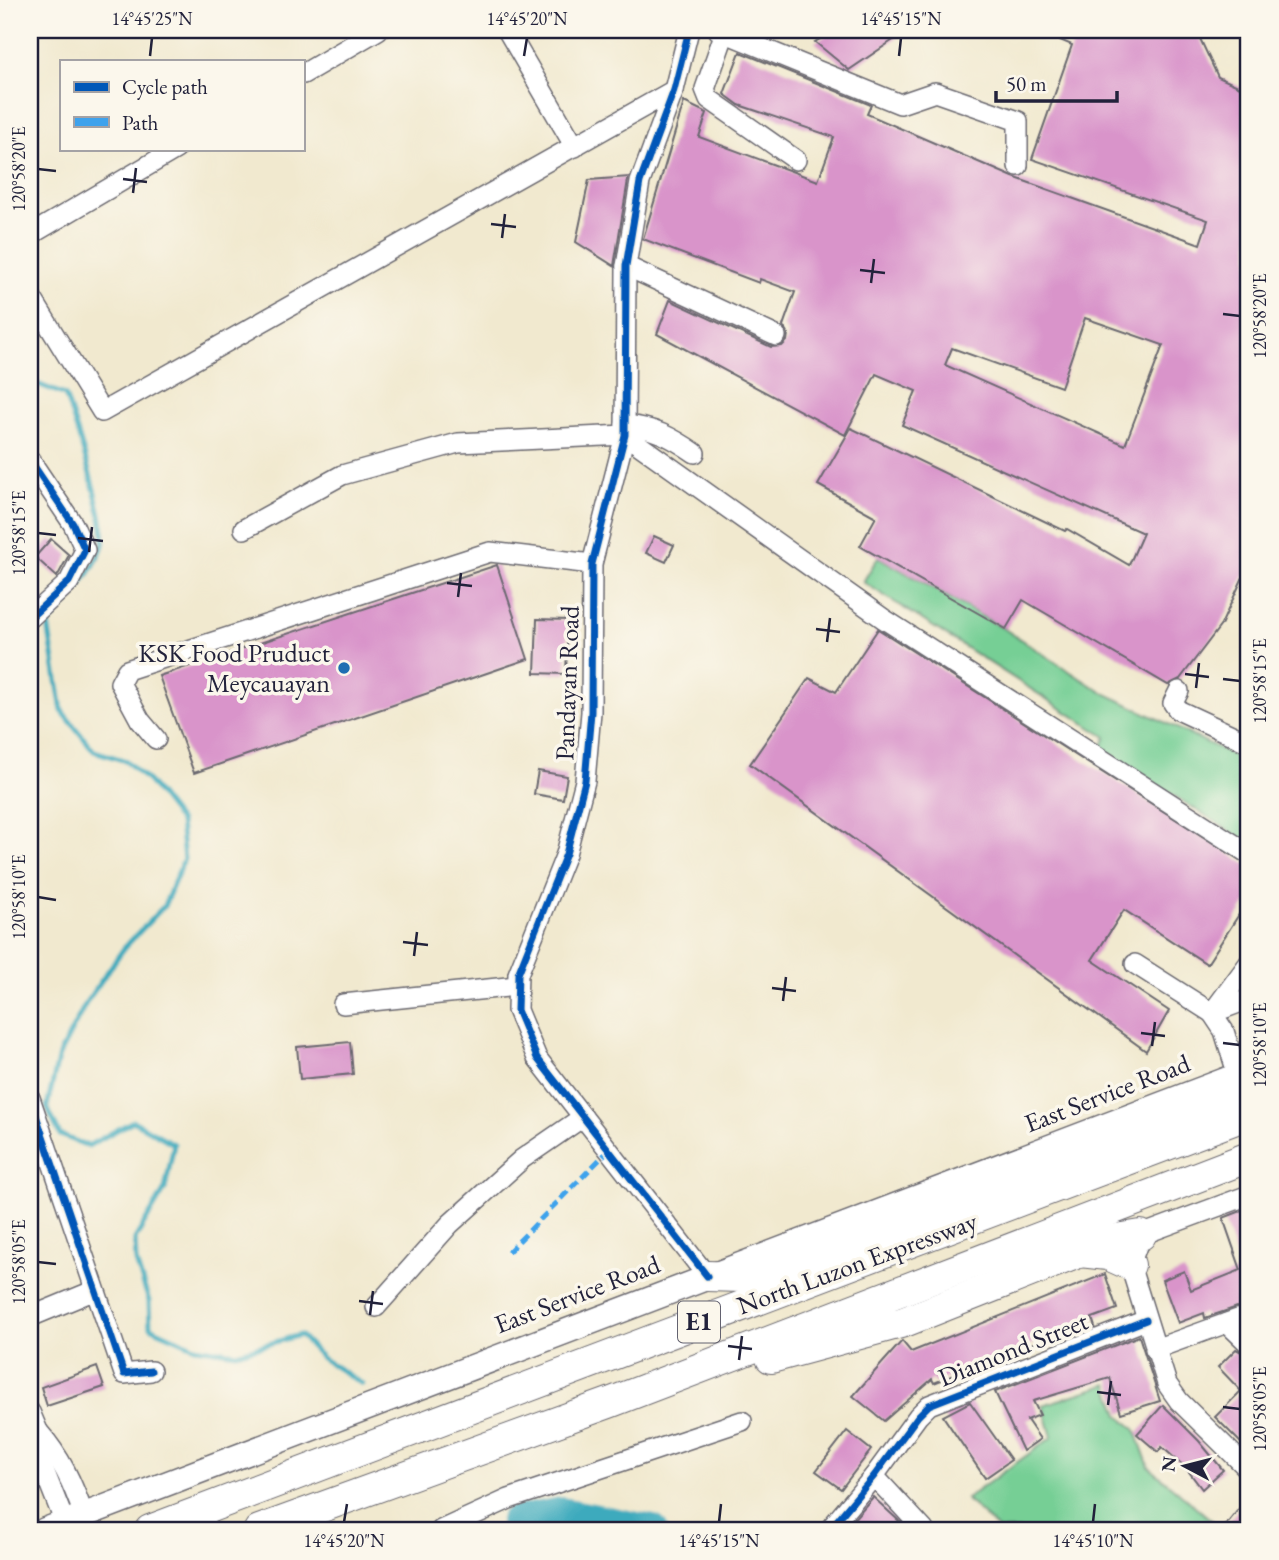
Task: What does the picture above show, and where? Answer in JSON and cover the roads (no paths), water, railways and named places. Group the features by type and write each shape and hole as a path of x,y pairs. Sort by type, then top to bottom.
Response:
{"highway":[{"path":"707,1276 742,1277 767,1270 1245,1079"},
{"name":"North Luzon Expressway","path":"150,1530 1249,1114"},
{"name":"North Luzon Expressway","path":"259,1530 609,1403 1249,1157"},
{"path":"609,1403 904,1322 1111,1240 1141,1235"},
{"path":"1080,1252 1108,1255 1130,1265"}],"main road":[{"name":"East Service Road","path":"65,1523 707,1276"}],"street":[{"path":"304,73 378,30"},
{"path":"507,30 575,147"},
{"name":"Pandayan Road","path":"689,30 674,90 640,182 626,266 625,430 592,564 591,712 585,780 566,854 518,974 517,1010 537,1058 707,1276"},
{"path":"796,160 709,99 705,89 722,31 900,103 934,92 1018,121 1018,166"},
{"path":"30,295 102,412 674,90"},
{"path":"30,235 174,150"},
{"path":"626,266 776,336"},
{"path":"244,529 342,475 458,443 625,430 644,426 672,436 695,453"},
{"path":"625,430 884,619 1249,854"},
{"path":"30,460 73,524 85,551 69,582 30,618"},
{"path":"156,739 140,720 120,683 127,670 490,552 592,564"},
{"path":"1179,691 1173,703 1178,710 1249,743"},
{"path":"1212,1013 1249,963"},
{"path":"1135,964 1212,1013 1224,1031 1245,1079"},
{"path":"343,1004 517,986"},
{"path":"1212,1013 1249,999"},
{"path":"30,1098 93,1291 124,1374 151,1371"},
{"path":"376,1307 450,1224 522,1159 583,1117"},
{"path":"1249,1195 1141,1235 1132,1253 1130,1265 1167,1384 1179,1401 1249,1470"},
{"path":"30,1317 93,1291"},
{"path":"1155,1349 1249,1315"},
{"name":"Diamond Street","path":"828,1530 929,1405 1008,1371 1146,1320"},
{"path":"1227,1323 1249,1344"},
{"path":"30,1412 38,1432 56,1451 71,1479 65,1523"},
{"path":"440,1530 509,1499 742,1421"},
{"path":"874,1476 924,1530"}],"waterway":[{"path":"30,381 65,395 89,472 103,535 103,545 93,567 48,624 62,711 94,751 126,761 149,782 180,822 184,859 164,906 124,948 87,1001 59,1055 47,1107 60,1135 88,1146 133,1121 174,1144 165,1189 135,1239 136,1262 149,1301 150,1327 195,1347 236,1353 300,1335 322,1358 362,1384"},
{"path":"515,1521 561,1512 653,1530"}],"place":[{"name":"KSK Food Pruduct Meycauayan","path":"344,668"}]}
